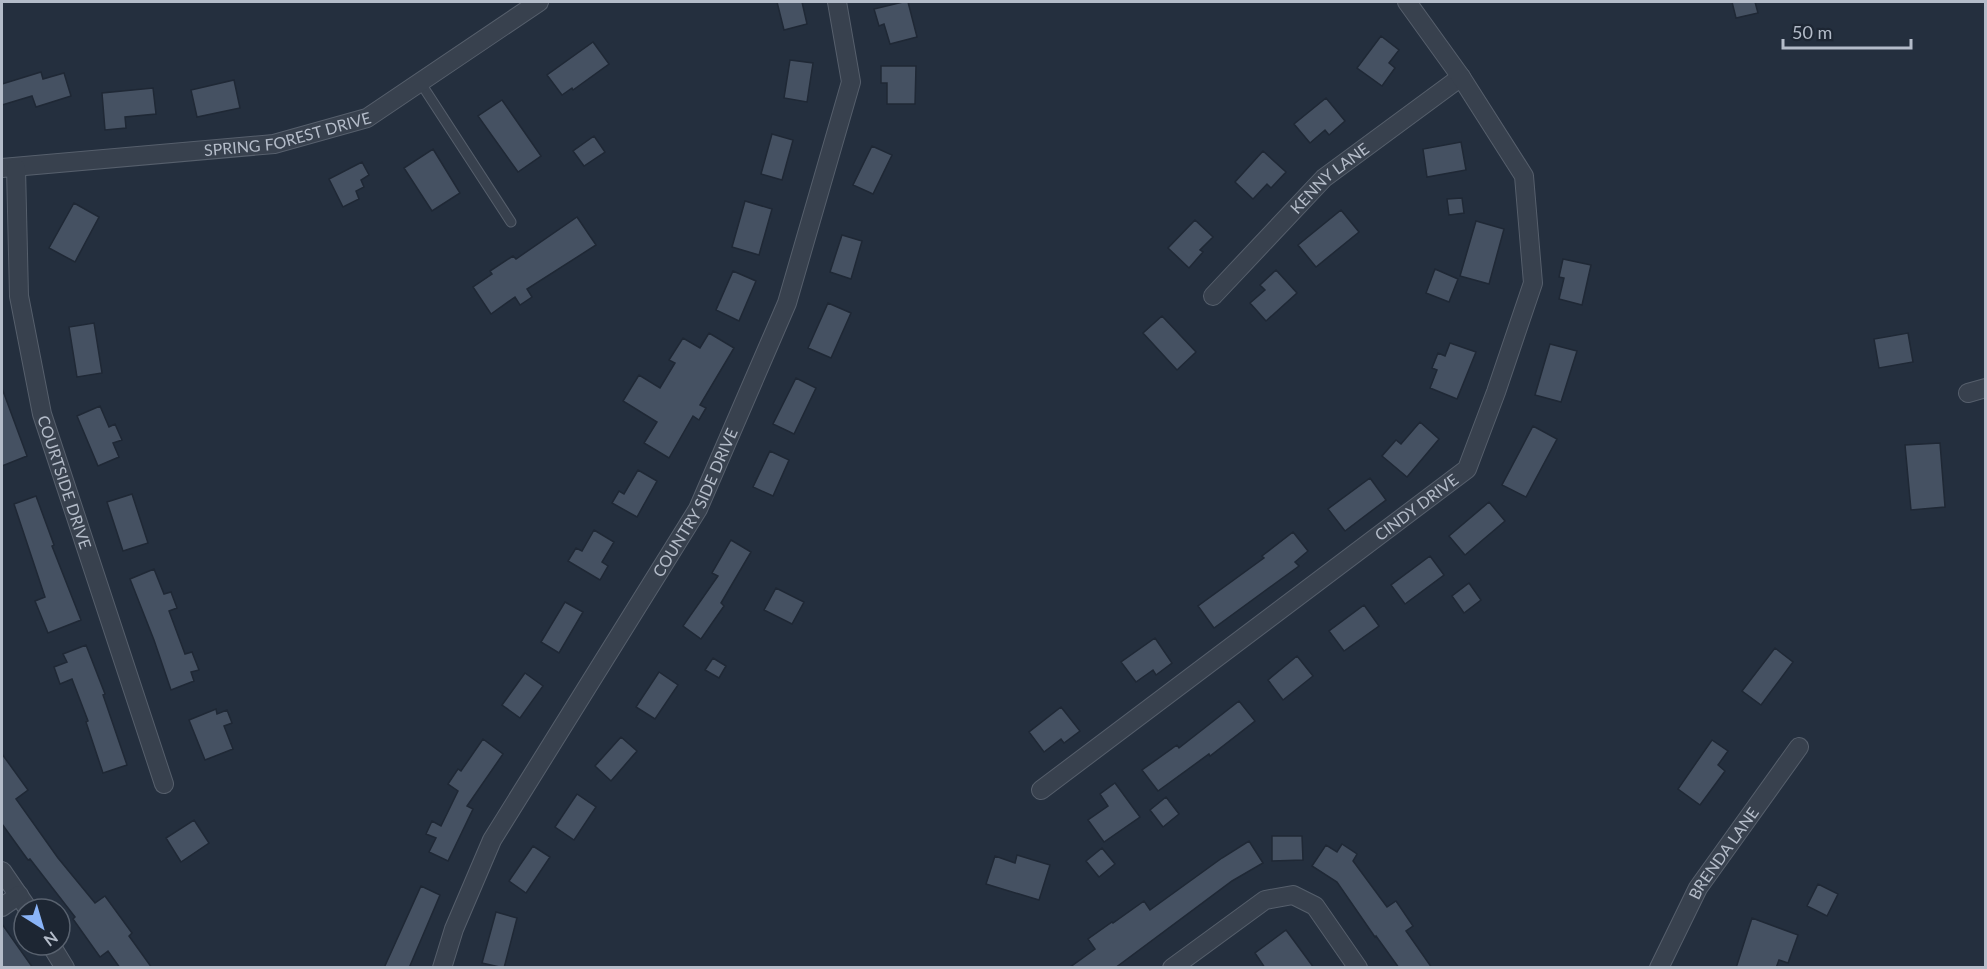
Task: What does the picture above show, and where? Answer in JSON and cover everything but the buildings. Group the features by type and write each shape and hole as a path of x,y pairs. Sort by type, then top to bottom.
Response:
{"street":[{"name":"SPRING FOREST DRIVE","path":"9,168 274,144 367,118 539,2"},
{"name":"COUNTRY SIDE DRIVE","path":"441,968 454,929 492,840 698,509 787,303 851,82 837,2"},
{"name":"CINDY DRIVE","path":"1041,790 1467,469 1533,283 1524,176 1461,77 1407,2"},
{"name":"KENNY LANE","path":"1213,296 1324,178 1461,77"},
{"name":"COURTSIDE DRIVE","path":"9,168 19,296 42,414 164,784"},
{"name":"BRENDA LANE","path":"1659,968 1698,888 1799,747"},
{"path":"2,872 20,897"},
{"path":"1172,968 1265,900 1293,895 1315,906 1358,968"}],"lane":[{"path":"420,82 511,222"}]}
